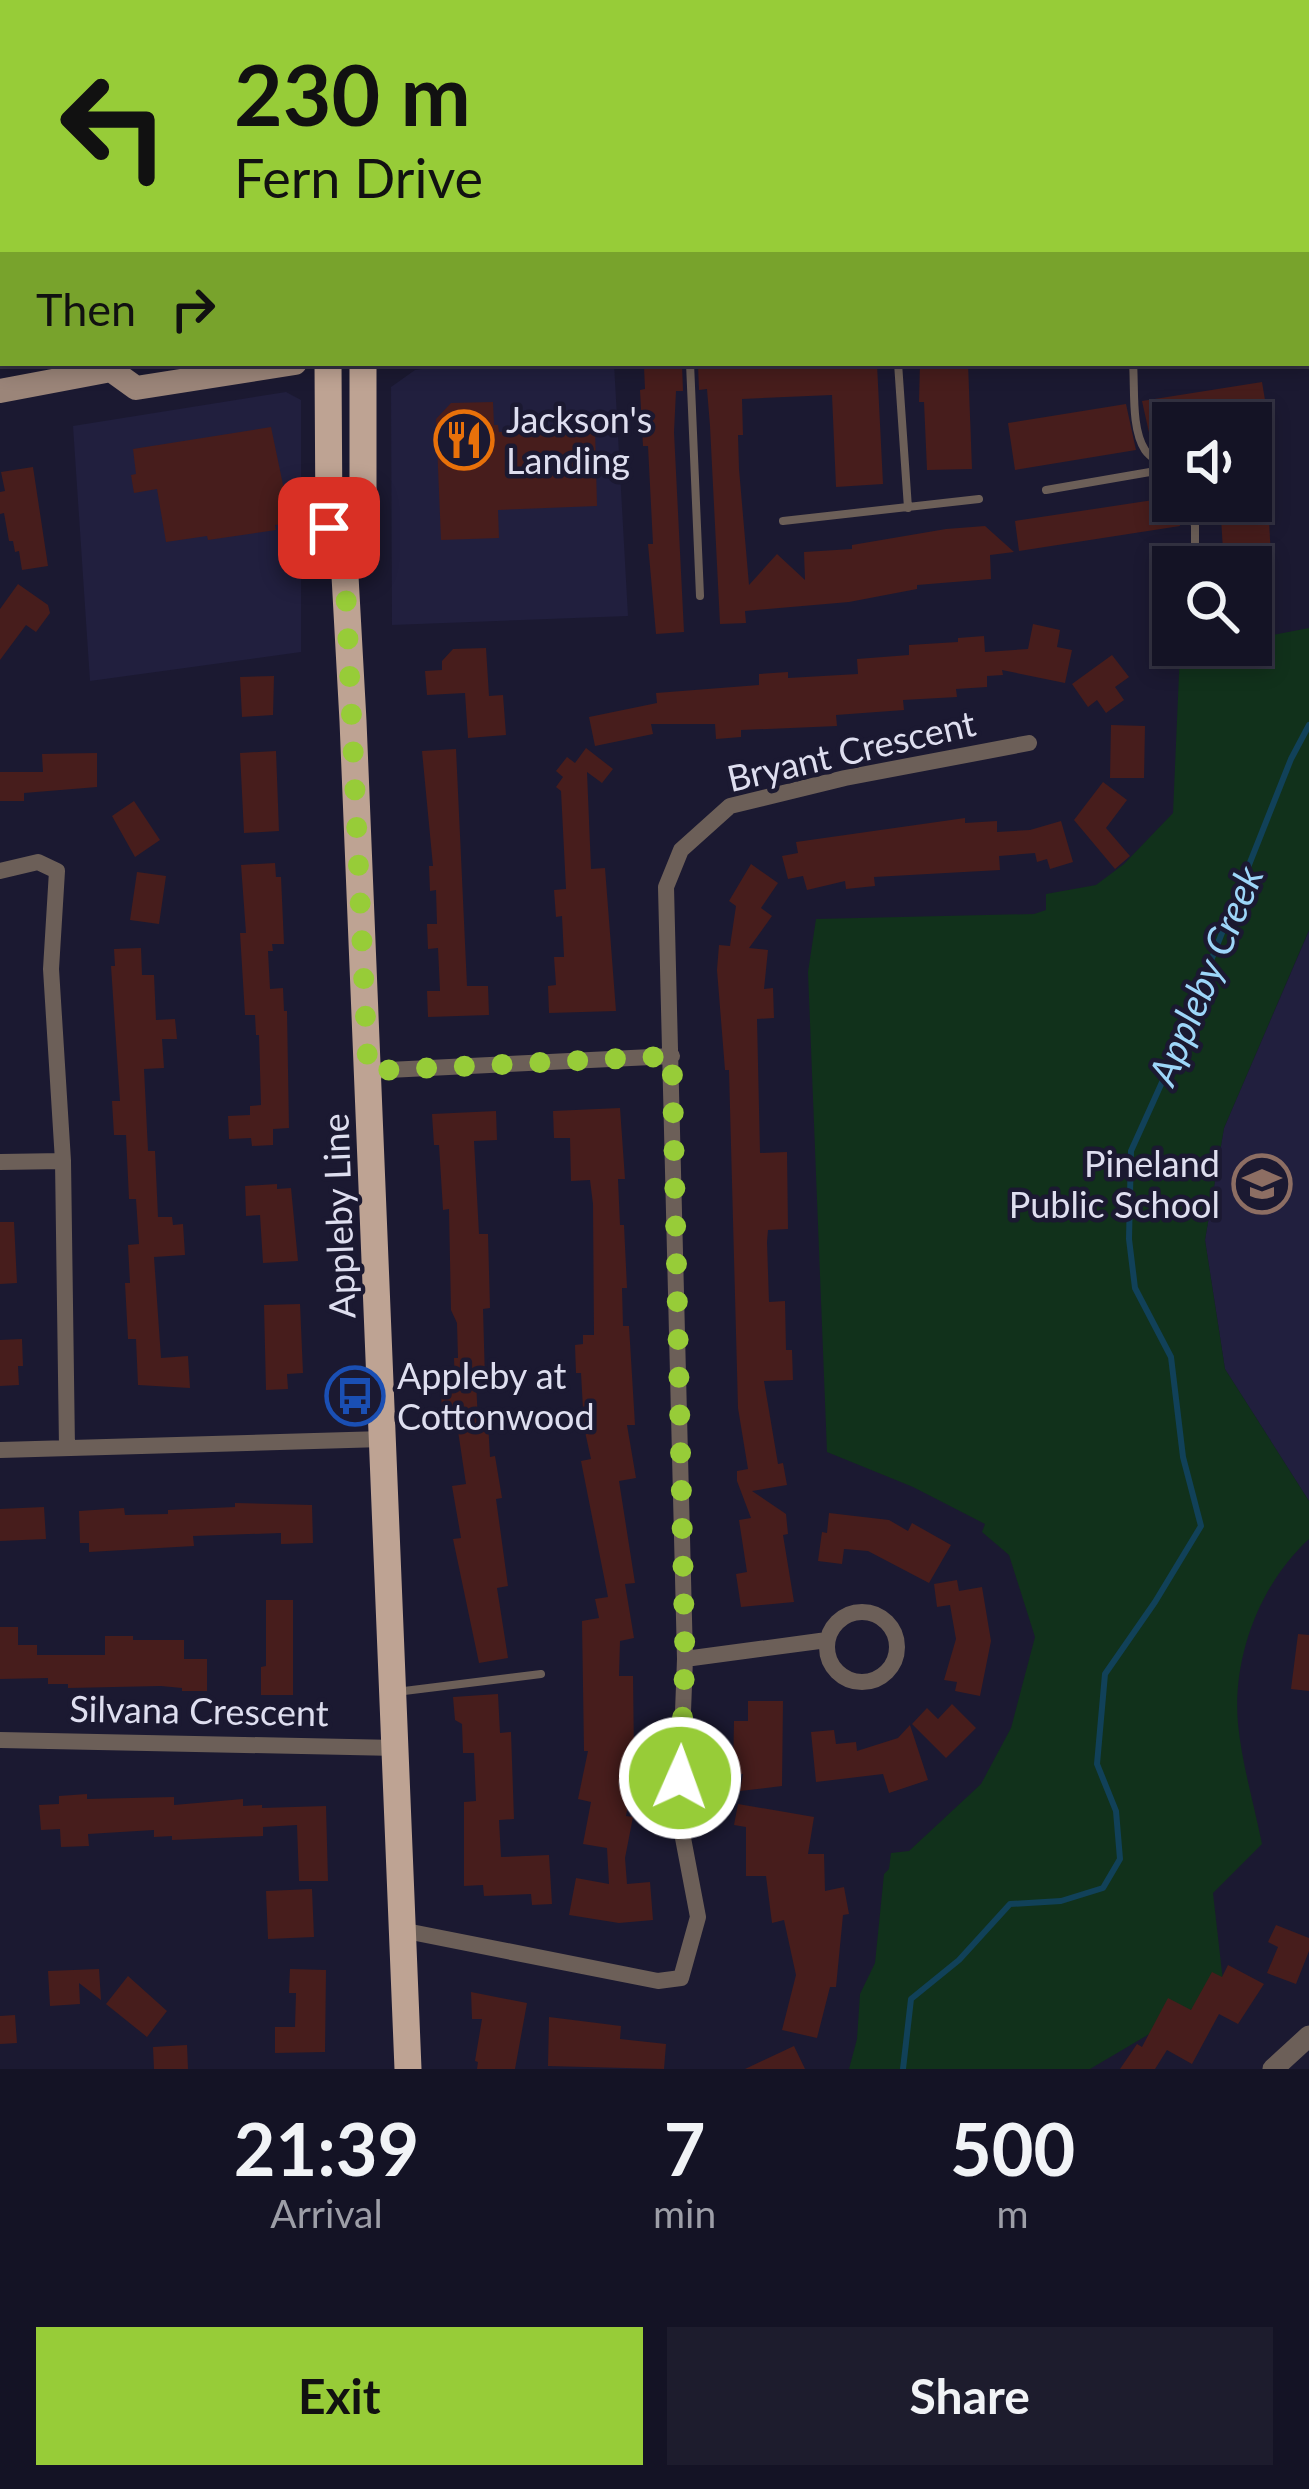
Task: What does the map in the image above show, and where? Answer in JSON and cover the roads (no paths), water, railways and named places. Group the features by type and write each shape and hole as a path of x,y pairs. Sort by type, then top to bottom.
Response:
{"main road":[{"path":"0,391 116,367 136,388 276,366"},
{"name":"Appleby Line","path":"328,366 329,528 345,576 408,2069"},
{"name":"Appleby Line","path":"345,576 363,524 363,366"}],"street":[{"name":"Bryant Crescent","path":"401,1930 658,1981 681,1978 698,1917 679,1817 685,1659 667,886 682,850 730,806 845,778 1029,743"},
{"path":"0,871 38,862 56,871 51,969 63,1160 67,1448"},
{"path":"368,1071 672,1056"},
{"path":"0,1162 63,1160"},
{"path":"0,1450 383,1439"},
{"path":"861,1612 883,1619 892,1628 898,1650 880,1678 857,1683 830,1663 827,1640 839,1620 861,1612"},
{"path":"685,1659 827,1640"},
{"name":"Silvana Crescent","path":"0,1740 397,1748"},
{"path":"1273,2069 1309,2036"}],"lane":[{"path":"690,366 700,596"},
{"path":"898,366 908,508"},
{"path":"1132,366 1140,440 1152,458"},
{"path":"1046,490 1152,473"},
{"path":"783,521 979,500"},
{"path":"394,1692 541,1675"}],"waterway":[{"name":"Appleby Creek","path":"903,2069 911,1999 959,1960 1010,1904 1061,1901 1103,1888 1120,1859 1116,1811 1097,1764 1105,1674 1201,1526 1183,1457 1171,1357 1135,1288 1129,1239 1131,1151 1309,725"}],"place":[{"name":"Jackson's Landing","path":"464,440"},
{"name":"Pineland Public School","path":"1262,1184"},
{"name":"Appleby at Cottonwood","path":"355,1396"}]}
